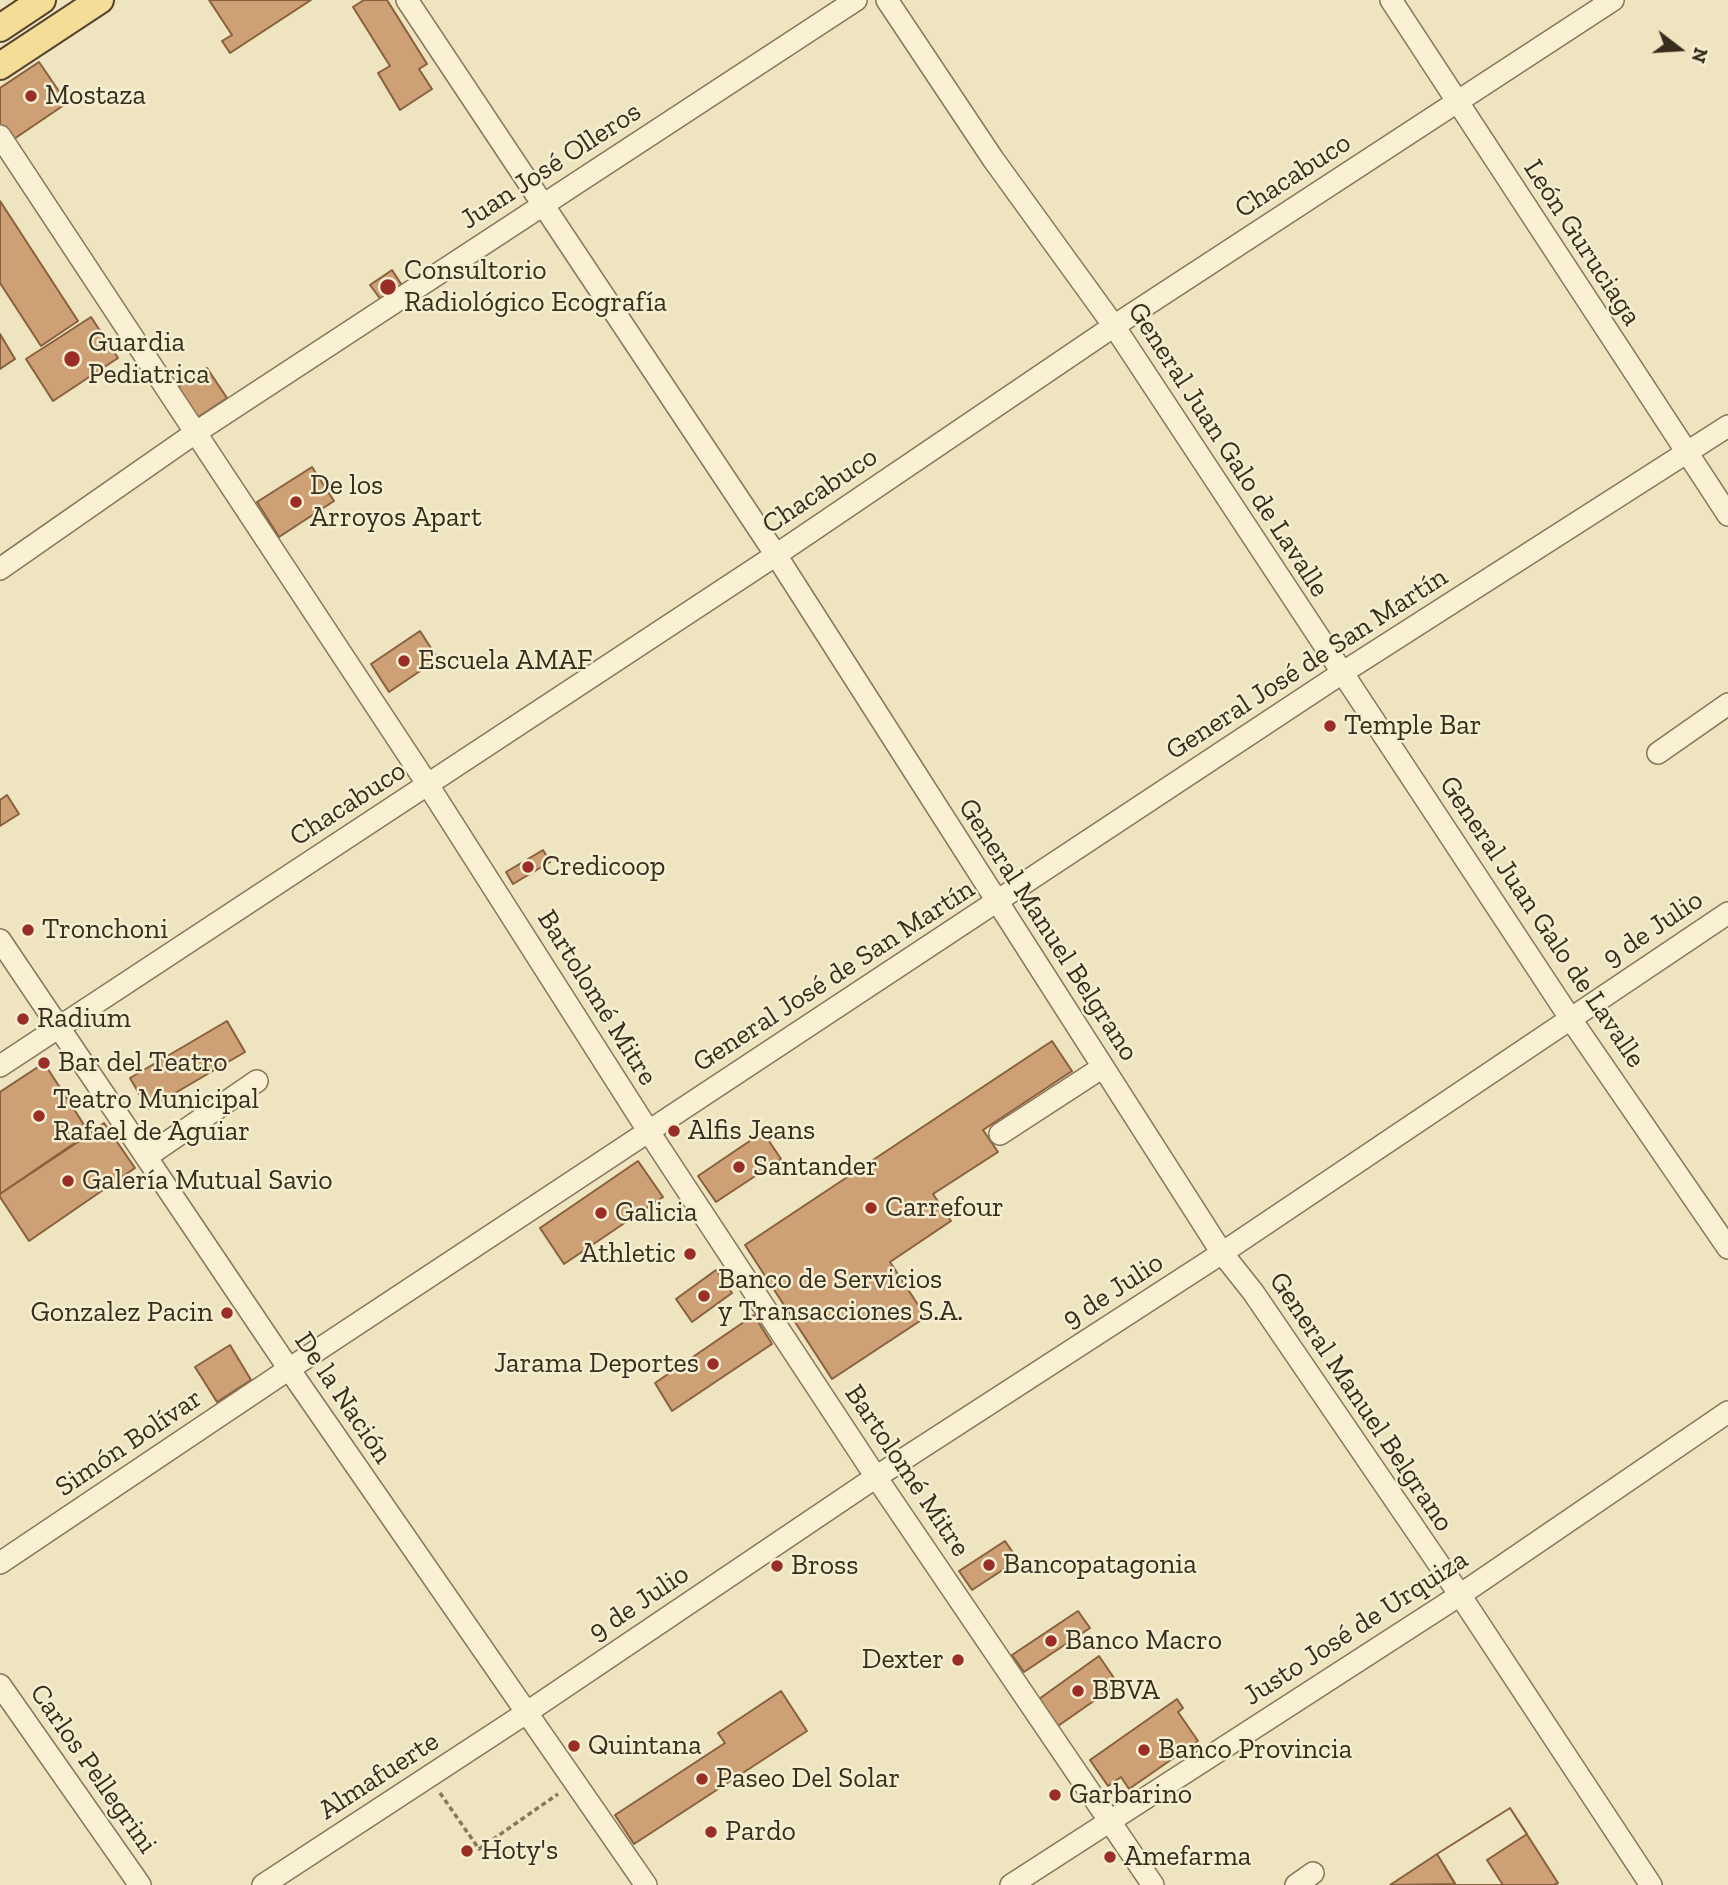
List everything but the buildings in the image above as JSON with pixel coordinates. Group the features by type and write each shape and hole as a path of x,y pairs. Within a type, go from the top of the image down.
{"main road":[{"path":"0,28 42,0"},
{"path":"0,66 100,0"}],"street":[{"name":"General Manuel Belgrano","path":"407,0 776,555 1222,1253 1253,1292 1460,1595 1651,1885"},
{"name":"Juan José Olleros","path":"0,569 195,433 856,0"},
{"name":"General Juan Galo de Lavalle","path":"887,0 993,159 1114,326 1570,1018 1728,1248"},
{"name":"León Guruciaga","path":"1391,0 1728,516"},
{"name":"Chacabuco","path":"0,1066 776,555 1114,326 1613,0"},
{"name":"Bartolomé Mitre","path":"0,136 428,785 649,1132 876,1477 1153,1885"},
{"name":"General José de San Martín","path":"289,1369 1342,673 1728,426"},
{"path":"1658,753 1728,704"},
{"name":"9 de Julio","path":"526,1713 876,1477 1222,1253 1728,912"},
{"name":"De la Nación","path":"0,940 289,1369 646,1885"},
{"path":"1000,1134 1103,1067"},
{"path":"146,1157 257,1081"},
{"name":"Simón Bolívar","path":"0,1563 289,1369"},
{"name":"Justo José de Urquiza","path":"1011,1885 1460,1595 1728,1412"},
{"name":"Carlos Pellegrini","path":"0,1685 140,1885"},
{"name":"Almafuerte","path":"263,1885 526,1713"}],"path":[{"path":"429,1777 479,1849 575,1783"}],"place":[{"name":"Mostaza","path":"31,96"},
{"name":"Consultorio Radiológico Ecografía","path":"388,287"},
{"name":"Guardia Pediatrica","path":"72,359"},
{"name":"De los Arroyos Apart","path":"296,502"},
{"name":"Escuela AMAF","path":"404,661"},
{"name":"Temple Bar","path":"1330,726"},
{"name":"Credicoop","path":"528,867"},
{"name":"Tronchoni","path":"28,930"},
{"name":"Radium","path":"23,1019"},
{"name":"Bar del Teatro","path":"44,1063"},
{"name":"Teatro Municipal Rafael de Aguiar","path":"39,1116"},
{"name":"Alfis Jeans","path":"674,1131"},
{"name":"Santander","path":"739,1167"},
{"name":"Galería Mutual Savio","path":"68,1181"},
{"name":"Carrefour","path":"871,1208"},
{"name":"Galicia","path":"601,1213"},
{"name":"Athletic","path":"690,1254"},
{"name":"Banco de Servicios y Transacciones S.A.","path":"704,1296"},
{"name":"Gonzalez Pacin","path":"227,1313"},
{"name":"Jarama Deportes","path":"713,1364"},
{"name":"Bancopatagonia","path":"989,1565"},
{"name":"Bross","path":"777,1566"},
{"name":"Banco Macro","path":"1051,1641"},
{"name":"Dexter","path":"958,1660"},
{"name":"BBVA","path":"1078,1691"},
{"name":"Quintana","path":"574,1746"},
{"name":"Banco Provincia","path":"1144,1750"},
{"name":"Paseo Del Solar","path":"702,1779"},
{"name":"Garbarino","path":"1055,1795"},
{"name":"Pardo","path":"711,1832"},
{"name":"Hoty's","path":"467,1851"},
{"name":"Amefarma","path":"1110,1857"}]}
